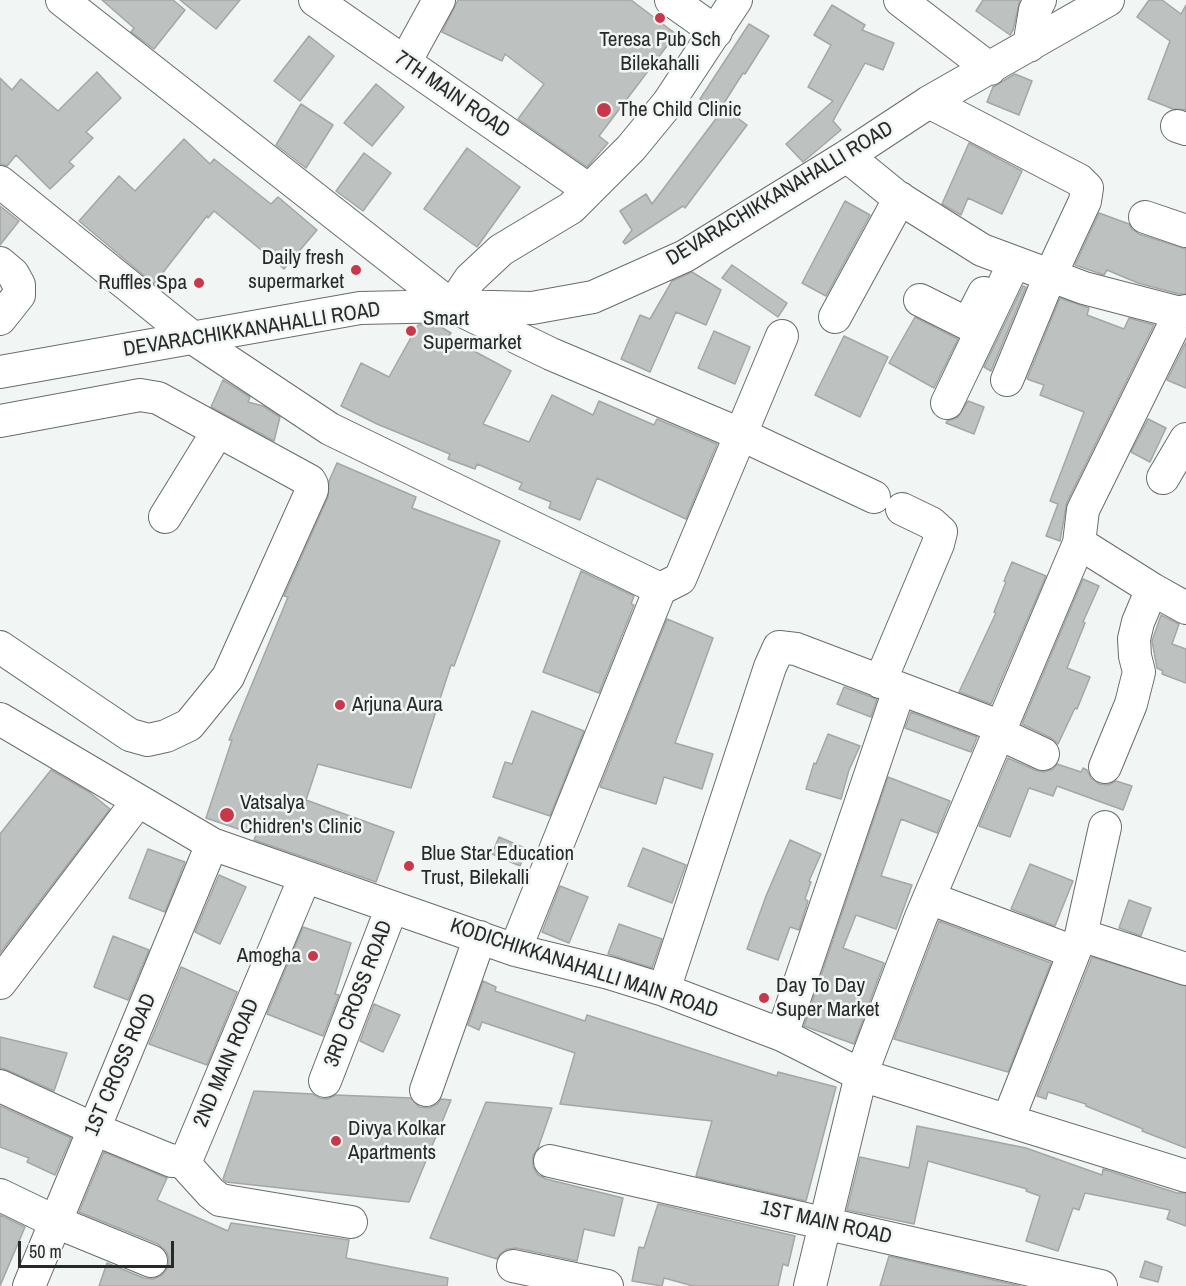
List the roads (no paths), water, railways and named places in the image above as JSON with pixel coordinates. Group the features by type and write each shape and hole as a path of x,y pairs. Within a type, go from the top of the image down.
{"street":[{"path":"62,0 453,306 551,354 742,435 874,497"},
{"name":"7TH MAIN ROAD","path":"315,0 589,190"},
{"path":"405,62 439,0"},
{"path":"672,0 716,32"},
{"path":"453,306 470,279 501,250 571,208 631,148 668,103 736,0"},
{"path":"900,0 990,69"},
{"path":"1029,46 1035,10 1040,0"},
{"name":"DEVARACHIKKANAHALLI ROAD","path":"0,372 360,308 453,306 532,309 593,297 685,256 848,156 928,102 990,69 1108,0"},
{"path":"928,102 1079,180 1087,188 1085,201 1050,276 1007,380"},
{"path":"810,1286 861,1075 928,898 1079,543 1083,510 1183,312 1084,288 982,250 900,198 848,156"},
{"path":"0,182 193,338 330,429 660,589"},
{"path":"835,317 900,198"},
{"path":"1145,217 1186,231"},
{"path":"920,300 968,324 1008,260"},
{"path":"947,403 1008,260"},
{"path":"0,263 13,274 20,285 19,294 0,319"},
{"path":"515,950 660,589 681,579 782,336"},
{"path":"0,421 140,395 158,398 310,481 312,490 228,678 189,724 166,736 148,740 130,735 0,647"},
{"path":"165,517 218,431"},
{"path":"1162,478 1186,439"},
{"path":"782,1035 889,686 941,532 931,523 903,509"},
{"path":"1079,543 1186,608"},
{"path":"1105,767 1131,704 1139,672 1134,656 1134,639 1138,622 1152,589"},
{"path":"664,990 770,667 779,647 796,649 1000,730 1043,754"},
{"name":"KODICHIKKANAHALLI MAIN ROAD","path":"0,719 212,844 515,950 609,973 664,990 782,1035 861,1075 1186,1176"},
{"path":"0,983 138,801"},
{"path":"1008,1120 1078,943 1105,826"},
{"name":"1ST CROSS ROAD","path":"29,1286 212,844"},
{"name":"2ND MAIN ROAD","path":"181,1160 188,1156 305,877"},
{"path":"928,898 1078,943 1186,969"},
{"name":"3RD CROSS ROAD","path":"326,1081 392,907"},
{"path":"426,1090 480,938"},
{"path":"0,1086 94,1129 172,1161 181,1160 211,1194 220,1200 351,1222"},
{"name":"1ST MAIN ROAD","path":"550,1161 1101,1286"},
{"path":"0,1195 56,1222 152,1261"},
{"path":"513,1266 607,1286"}],"place":[{"name":"Teresa Pub Sch Bilekahalli","path":"660,18"},
{"name":"The Child Clinic","path":"604,110"},
{"name":"Daily fresh supermarket","path":"356,270"},
{"name":"Ruffles Spa","path":"199,283"},
{"name":"Smart Supermarket","path":"411,331"},
{"name":"Arjuna Aura","path":"340,705"},
{"name":"Vatsalya Chidren's Clinic","path":"227,815"},
{"name":"Blue Star Education Trust, Bilekalli","path":"409,866"},
{"name":"Amogha","path":"313,956"},
{"name":"Day To Day Super Market","path":"764,998"},
{"name":"Divya Kolkar Apartments","path":"336,1141"}]}
